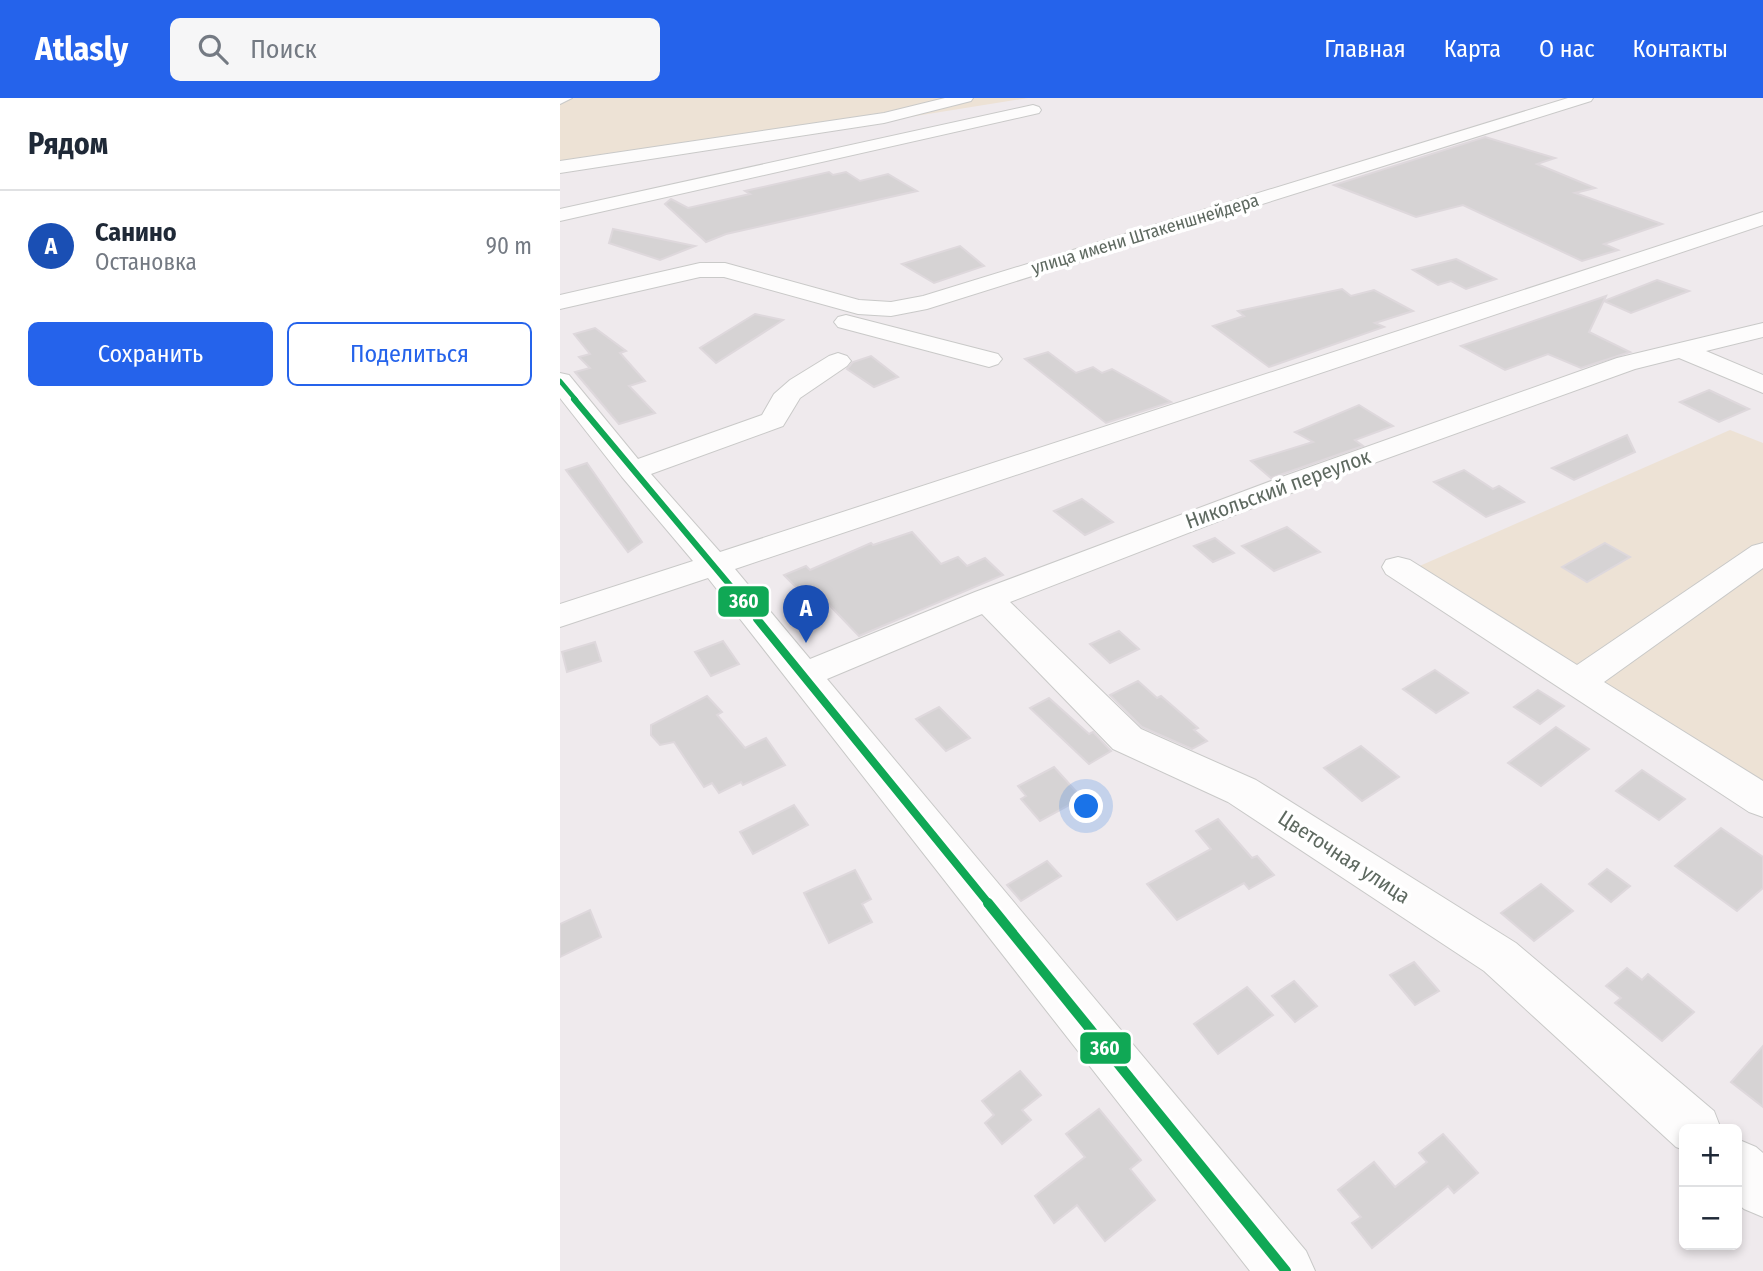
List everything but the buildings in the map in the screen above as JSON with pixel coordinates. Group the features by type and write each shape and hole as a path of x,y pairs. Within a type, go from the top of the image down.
{"street":[{"path":"560,167 884,118 965,98"},
{"name":"улица имени Штакеншнейдера","path":"669,277 700,270 725,270 858,307 891,309 927,302 1585,98"},
{"path":"560,215 1032,110"},
{"path":"560,616 1763,218"},
{"path":"560,302 669,277 989,359"},
{"name":"Никольский переулок","path":"802,676 987,599 1289,484 1613,368 1763,330"},
{"path":"1685,351 1763,385"},
{"path":"632,471 773,420 777,405 789,391 838,361"},
{"path":"560,381 632,471 714,565 1286,1271"},
{"path":"1577,683 1763,553"},
{"path":"1398,567 1763,801"},
{"name":"Цветочная улица","path":"987,599 1127,739 1242,791 1500,957 1689,1124"},
{"path":"1742,1171 1763,1190"}],"shaded area":[{"path":"560,98 1028,98 560,173"},
{"path":"1730,430 1763,443 1763,789 1415,568"}],"transit line":[{"name":"360","path":"560,381 632,471 714,565 1286,1271"}],"place":[{"name":"Санино","path":"806,643"}]}
